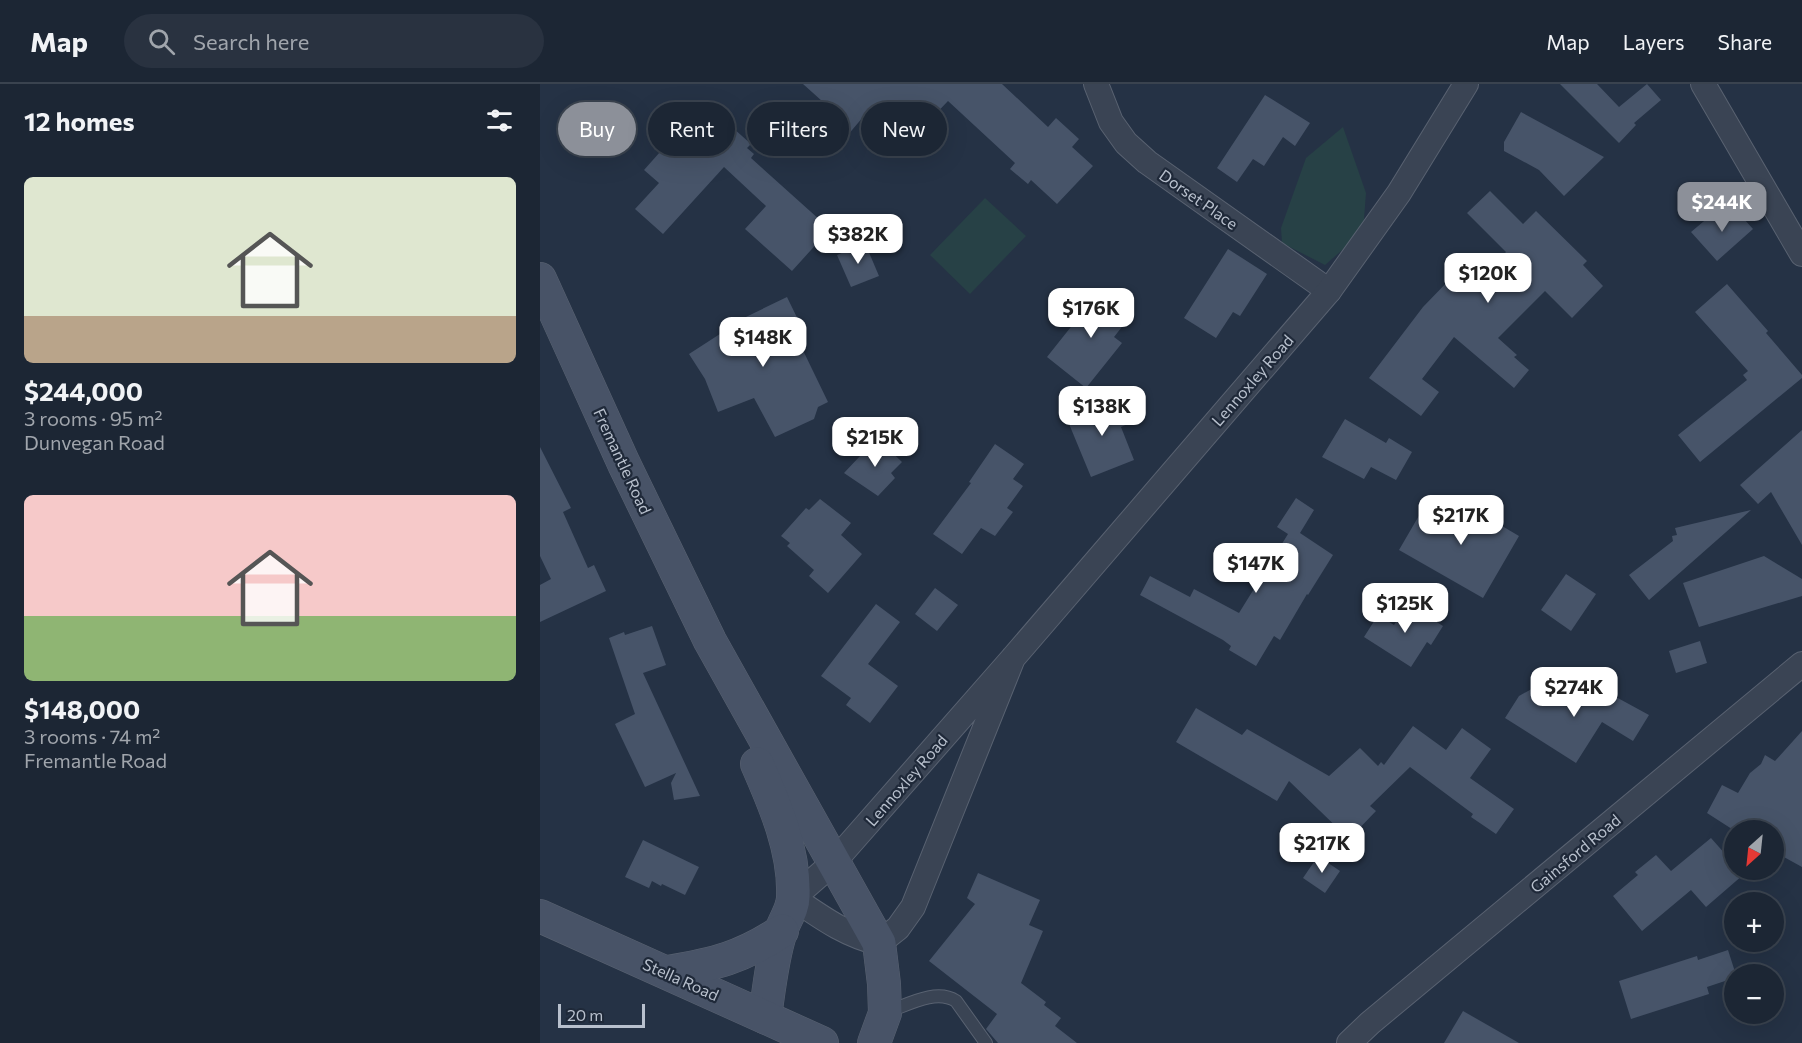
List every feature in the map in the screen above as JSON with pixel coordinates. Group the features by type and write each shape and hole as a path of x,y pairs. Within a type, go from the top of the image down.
{"street":[{"name":"Dorset Place","path":"1096,84 1111,122 1126,143 1147,162 1329,291"},
{"name":"Lennoxley Road","path":"793,898 833,863 1329,291 1399,193 1466,84"},
{"path":"1703,84 1802,254"},
{"name":"Fremantle Road","path":"540,279 624,464 710,641 879,943"},
{"name":"Fremantle Road","path":"710,641 777,812 790,864 793,898"},
{"name":"Lennoxley Road","path":"879,943 898,928 914,907 1013,658"},
{"name":"Gainsford Road","path":"1349,1043 1370,1023 1802,664"},
{"path":"765,1017 782,931 793,898 843,931 858,938 879,943 885,1013 874,1043"},
{"name":"Stella Road","path":"540,916 822,1043"},
{"path":"668,972 711,965 734,958 758,947 782,931"}],"lane":[{"path":"885,1013 934,996 951,997 986,1043"}],"green space":[{"path":"1343,127 1366,193 1363,232 1325,265 1282,243 1281,228 1306,158"},
{"path":"985,198 1026,236 970,294 930,255"}],"building":[{"path":"803,84 1002,84 1048,127 1056,118 1079,139 1072,147 1093,166 1057,204 1031,180 1028,184 1010,169 1015,163 948,101 861,102 861,119 849,134 849,102 823,102"},
{"path":"1560,84 1597,84 1619,107 1647,84 1661,100 1634,123 1636,125 1619,143"},
{"path":"1265,95 1310,123 1295,146 1283,137 1264,166 1253,159 1237,182 1217,168"},
{"path":"1521,112 1604,157 1564,196 1539,170 1504,151 1504,142"},
{"path":"735,130 747,140 747,156 752,156 751,158 830,229 792,271 745,229 766,206 724,167 663,234 635,209 659,183 644,170 656,156 735,156"},
{"path":"1490,191 1523,224 1536,211 1587,261 1583,265 1603,286 1572,318 1545,291 1498,338 1517,355 1514,357 1529,370 1514,388 1454,337 1422,379 1439,392 1421,416 1369,378 1423,307 1453,276 1468,291 1506,252 1467,213"},
{"path":"1735,209 1753,229 1717,261 1691,232 1716,211 1723,219"},
{"path":"865,243 879,276 851,287 837,255"},
{"path":"1228,249 1267,274 1240,316 1233,312 1216,338 1184,318"},
{"path":"1727,284 1768,331 1766,333 1802,375 1802,378 1700,462 1678,435 1747,380 1743,375 1748,371 1695,312"},
{"path":"1101,289 1132,314 1114,337 1122,343 1086,388 1047,357"},
{"path":"787,297 805,334 797,338 828,402 818,407 814,419 775,437 754,398 718,412 705,379 689,354 723,332 721,329"},
{"path":"1120,398 1130,423 1121,427 1134,460 1091,477 1067,419"},
{"path":"1345,419 1386,443 1389,438 1412,452 1396,480 1371,467 1364,479 1322,457"},
{"path":"1802,430 1802,545 1771,492 1758,504 1740,485"},
{"path":"877,438 902,462 891,473 895,478 878,496 844,473"},
{"path":"995,444 1024,464 1013,479 1023,486 1007,508 1013,512 995,536 981,528 962,554 933,534 971,483 969,482"},
{"path":"540,447 571,508 563,512 588,568 594,565 606,591 540,622 540,585 551,579 540,556"},
{"path":"1296,498 1314,510 1300,533 1333,555 1280,640 1274,636 1256,666 1229,650 1231,646 1223,640 1140,595 1150,576 1190,597 1194,589 1239,613 1288,534 1277,527"},
{"path":"820,499 851,523 841,535 862,554 828,593 809,576 814,570 787,546 790,543 781,536 806,508 809,510"},
{"path":"1458,500 1519,536 1483,598 1399,550 1424,507 1446,519"},
{"path":"1751,510 1649,600 1629,575 1673,541 1672,536 1677,535 1675,528"},
{"path":"1764,556 1802,579 1802,596 1699,627 1683,583"},
{"path":"1566,574 1596,594 1571,631 1541,610"},
{"path":"935,588 958,605 937,631 915,614"},
{"path":"876,604 900,622 868,664 898,686 870,723 846,705 851,698 821,676"},
{"path":"1408,604 1443,626 1431,645 1427,642 1411,667 1364,637 1378,615 1394,625"},
{"path":"652,626 666,665 643,673 700,796 674,800 671,783 676,773 645,787 615,724 635,714 609,638"},
{"path":"1700,641 1707,663 1676,673 1669,651"},
{"path":"1583,679 1649,715 1633,741 1602,722 1576,763 1505,718 1519,696 1537,686 1569,706"},
{"path":"1196,708 1242,735 1247,729 1329,776 1360,748 1378,766 1381,762 1384,765 1413,726 1446,750 1462,728 1491,749 1470,778 1514,809 1496,834 1471,817 1473,814 1410,767 1370,806 1376,811 1349,839 1289,781 1277,801 1176,742"},
{"path":"1802,731 1802,867 1784,857 1784,820 1724,820 1724,824 1707,813 1722,785 1738,793 1750,773 1761,764 1765,755 1775,761"},
{"path":"1711,838 1724,853 1724,880 1737,880 1706,907 1691,890 1642,931 1613,896 1638,875 1635,872 1656,855 1671,871"},
{"path":"643,840 699,867 685,895 652,881 649,888 625,877"},
{"path":"1318,856 1340,871 1325,893 1303,878"},
{"path":"978,873 1040,900 1029,925 1043,931 1021,983 1046,1002 1044,1005 1061,1018 1055,1026 1077,1043 998,1043 986,1029 997,1014 929,961 975,904 967,898"},
{"path":"1724,951 1729,952 1732,964 1724,964 1724,981 1707,987 1709,994 1631,1019 1619,981 1697,956 1698,960"},
{"path":"1463,1011 1519,1043 1444,1043"}]}
